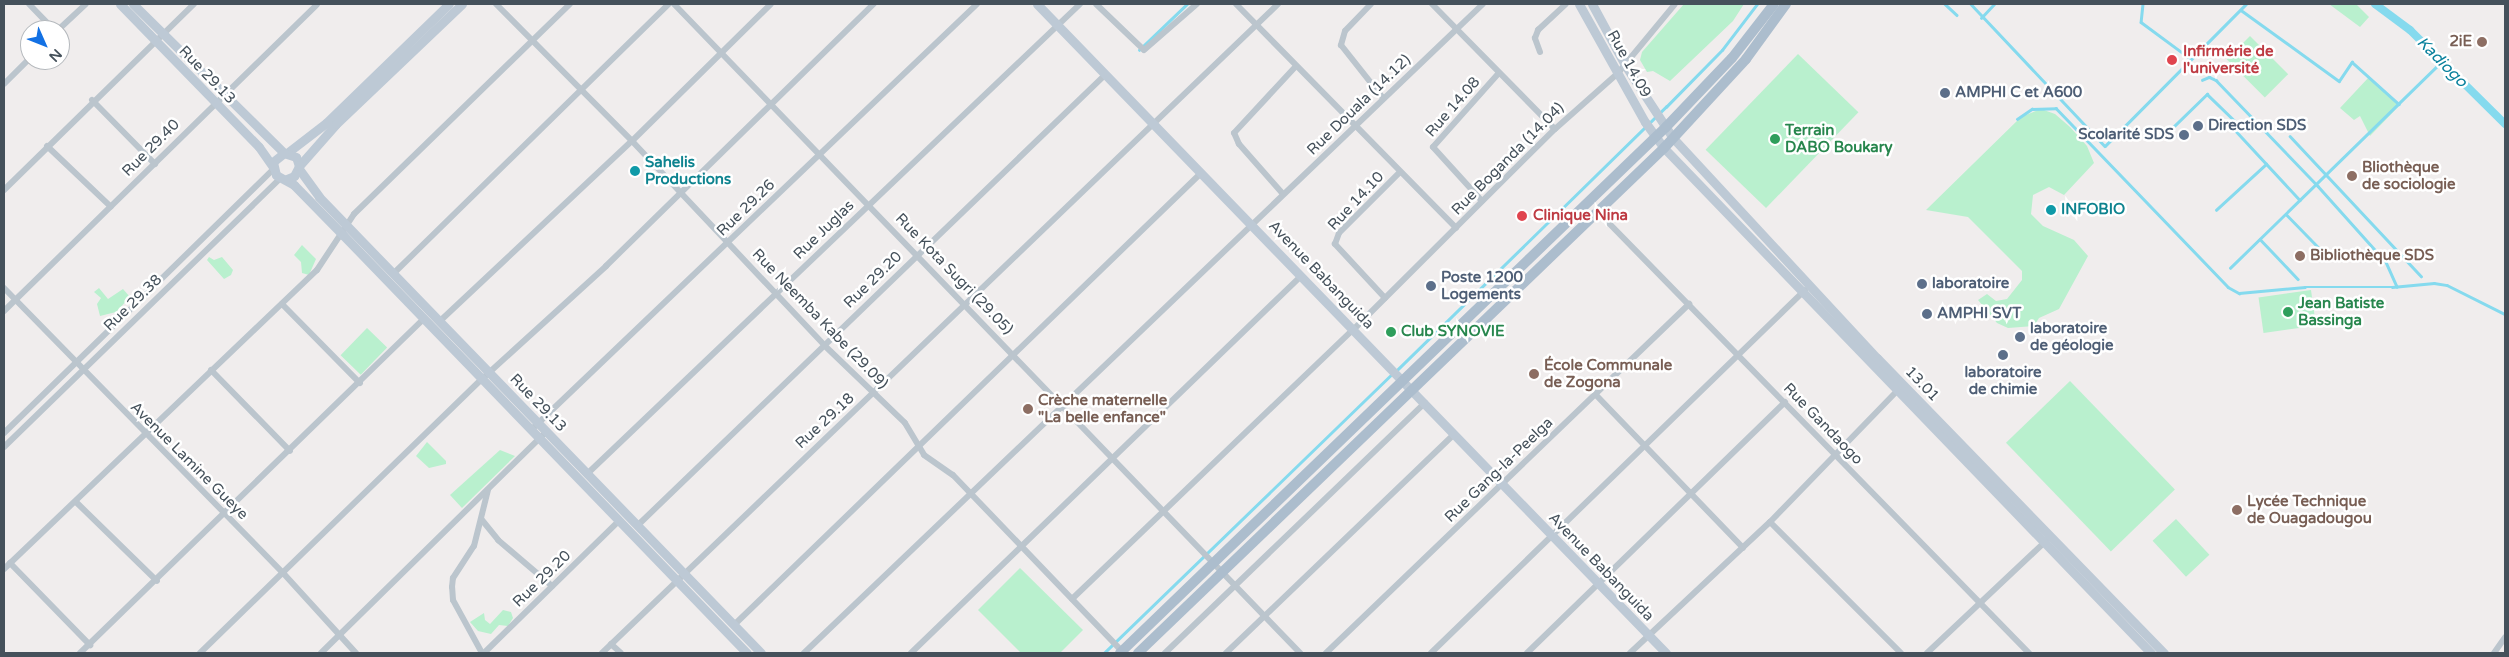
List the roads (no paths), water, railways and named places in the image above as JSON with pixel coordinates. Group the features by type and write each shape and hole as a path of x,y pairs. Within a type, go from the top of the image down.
{"main road":[{"path":"1121,652 1655,138 1732,58 1774,4"},
{"path":"1138,653 1411,388 1664,148 1746,60 1786,4"}],"street":[{"path":"29,4 44,20"},
{"path":"69,20 86,4"},
{"name":"Rue 29.13","path":"120,4 259,147 273,169"},
{"name":"Rue 29.13","path":"134,4 223,94 286,153"},
{"path":"4,190 92,100 194,4"},
{"name":"Rue 29.40","path":"4,311 316,4"},
{"path":"4,433 273,169 276,157 286,153 326,123 449,4"},
{"path":"284,179 294,176 336,124 462,4"},
{"name":"Rue Neemba Kabe (29.09)","path":"496,4 533,39 632,141 824,345 911,430 924,455 944,467 1121,652"},
{"path":"4,569 282,304 316,270 343,235 354,214 570,4"},
{"path":"394,273 669,4"},
{"name":"Rue Kota Sugri (29.05)","path":"674,4 1014,353 1300,653"},
{"path":"440,321 632,141 771,4"},
{"path":"200,653 284,574 490,371 606,266 770,103 874,4"},
{"name":"Rue 29.26","path":"531,430 977,4"},
{"name":"Avenue Babanguida","path":"1037,4 1666,653"},
{"name":"Rue Juglas","path":"587,474 1080,4"},
{"path":"1096,4 1144,50 1198,4"},
{"path":"1236,4 1456,228"},
{"name":"Rue 29.18","path":"602,653 683,572 873,393 1278,4"},
{"path":"1371,4 1345,31 1341,45 1383,98"},
{"path":"1432,4 1555,129"},
{"name":"Rue Douala (14.12)","path":"804,653 1483,4"},
{"path":"1540,52 1535,38 1538,30 1566,4"},
{"name":"Rue 14.09","path":"1579,4 1655,138"},
{"name":"Rue 14.09","path":"1592,4 1625,65 1666,127"},
{"name":"Rue Boganda (14.04)","path":"1072,599 1354,329 1555,129 1618,73 1675,4"},
{"path":"1283,194 1236,140 1237,127 1296,66"},
{"path":"4,84 20,68"},
{"name":"Rue 14.08","path":"1482,201 1433,147 1499,73"},
{"name":"Rue 29.20","path":"637,526 1105,74"},
{"path":"92,100 155,164"},
{"name":"13.01","path":"1666,127 1673,138 1806,289"},
{"name":"13.01","path":"1655,138 1806,289 2048,538 2164,653"},
{"path":"47,146 111,207"},
{"path":"286,153 296,157 299,168"},
{"name":"Rue 29.13","path":"299,168 319,197 490,371 761,653"},
{"path":"273,169 343,235 618,522 747,653"},
{"name":"Rue 14.10","path":"1385,298 1336,248 1335,238 1400,172"},
{"path":"734,625 1201,173"},
{"name":"Rue 29.38","path":"4,447 284,179"},
{"name":"Rue Gandaogo","path":"1598,212 1836,456 1982,602 2027,653"},
{"path":"911,653 1301,276"},
{"name":"Avenue Lamine Gueye","path":"4,288 82,371 284,574 356,653"},
{"path":"1432,653 1806,289"},
{"path":"282,304 360,383"},
{"name":"Rue Gang-la-Peelga","path":"1326,653 1500,483 1596,395 1689,304"},
{"path":"80,653 157,581 424,319"},
{"path":"211,370 290,451"},
{"path":"1630,653 1770,522 1901,388"},
{"path":"1596,395 1743,548"},
{"path":"1527,653 1785,402"},
{"path":"1165,653 1425,403"},
{"path":"321,653 547,431"},
{"path":"1226,653 1454,434"},
{"path":"483,653 453,600 452,587 453,578 474,546 482,520 488,488"},
{"path":"76,502 157,581"},
{"path":"482,520 508,549 552,586"},
{"name":"Rue 29.20","path":"483,653 618,522"},
{"path":"1770,522 1901,653"},
{"path":"1927,653 2048,538"},
{"name":"13.01","path":"2048,538 2151,653"},
{"path":"10,563 90,645"},
{"path":"2494,653 2505,637"},
{"path":"611,644 621,653"}],"waterway":[{"path":"1139,50 1187,4"},
{"path":"1396,371 1666,107 1722,50 1757,4"},
{"path":"1945,4 1957,15"},
{"path":"1971,4 2105,146 2246,4"},
{"path":"1981,18 1994,4"},
{"path":"2143,4 2141,22 2191,59"},
{"name":"Kadiogo","path":"2375,4 2410,30 2505,124"},
{"path":"2241,10 2339,81 2352,62 2399,104"},
{"path":"2230,268 2442,61"},
{"path":"2202,80 2209,77 2216,80 2318,186 2386,262 2397,287"},
{"path":"2167,133 2207,94 2240,126 2236,131 2300,200"},
{"path":"2017,119 2032,109 2056,108 2228,287 2239,293 2305,287 2392,287 2434,283 2447,285 2505,314"},
{"path":"2290,136 2421,276"},
{"path":"2216,210 2266,164"},
{"path":"2286,214 2323,252"},
{"path":"2260,239 2298,279"},
{"path":"1104,653 1392,374"}],"place":[{"name":"2iE","path":"2482,42"},
{"name":"Infirmérie de l'université","path":"2172,60"},
{"name":"AMPHI C et A600","path":"1945,93"},
{"name":"Direction SDS","path":"2198,126"},
{"name":"Scolarité SDS","path":"2184,135"},
{"name":"Terrain DABO Boukary","path":"1775,139"},
{"name":"Sahelis Productions","path":"635,171"},
{"name":"Bliothèque de sociologie","path":"2352,176"},
{"name":"INFOBIO","path":"2051,210"},
{"name":"Clinique Nina","path":"1522,216"},
{"name":"Bibliothèque SDS","path":"2300,256"},
{"name":"laboratoire","path":"1922,284"},
{"name":"Poste 1200 Logements","path":"1431,286"},
{"name":"Jean Batiste Bassinga","path":"2288,312"},
{"name":"AMPHI SVT","path":"1927,314"},
{"name":"Club SYNOVIE","path":"1391,332"},
{"name":"laboratoire de géologie","path":"2020,337"},
{"name":"laboratoire de chimie","path":"2003,355"},
{"name":"École Communale de Zogona","path":"1534,374"},
{"name":"Crèche maternelle \"La belle enfance\"","path":"1028,409"},
{"name":"Lycée Technique de Ouagadougou","path":"2237,510"}]}
